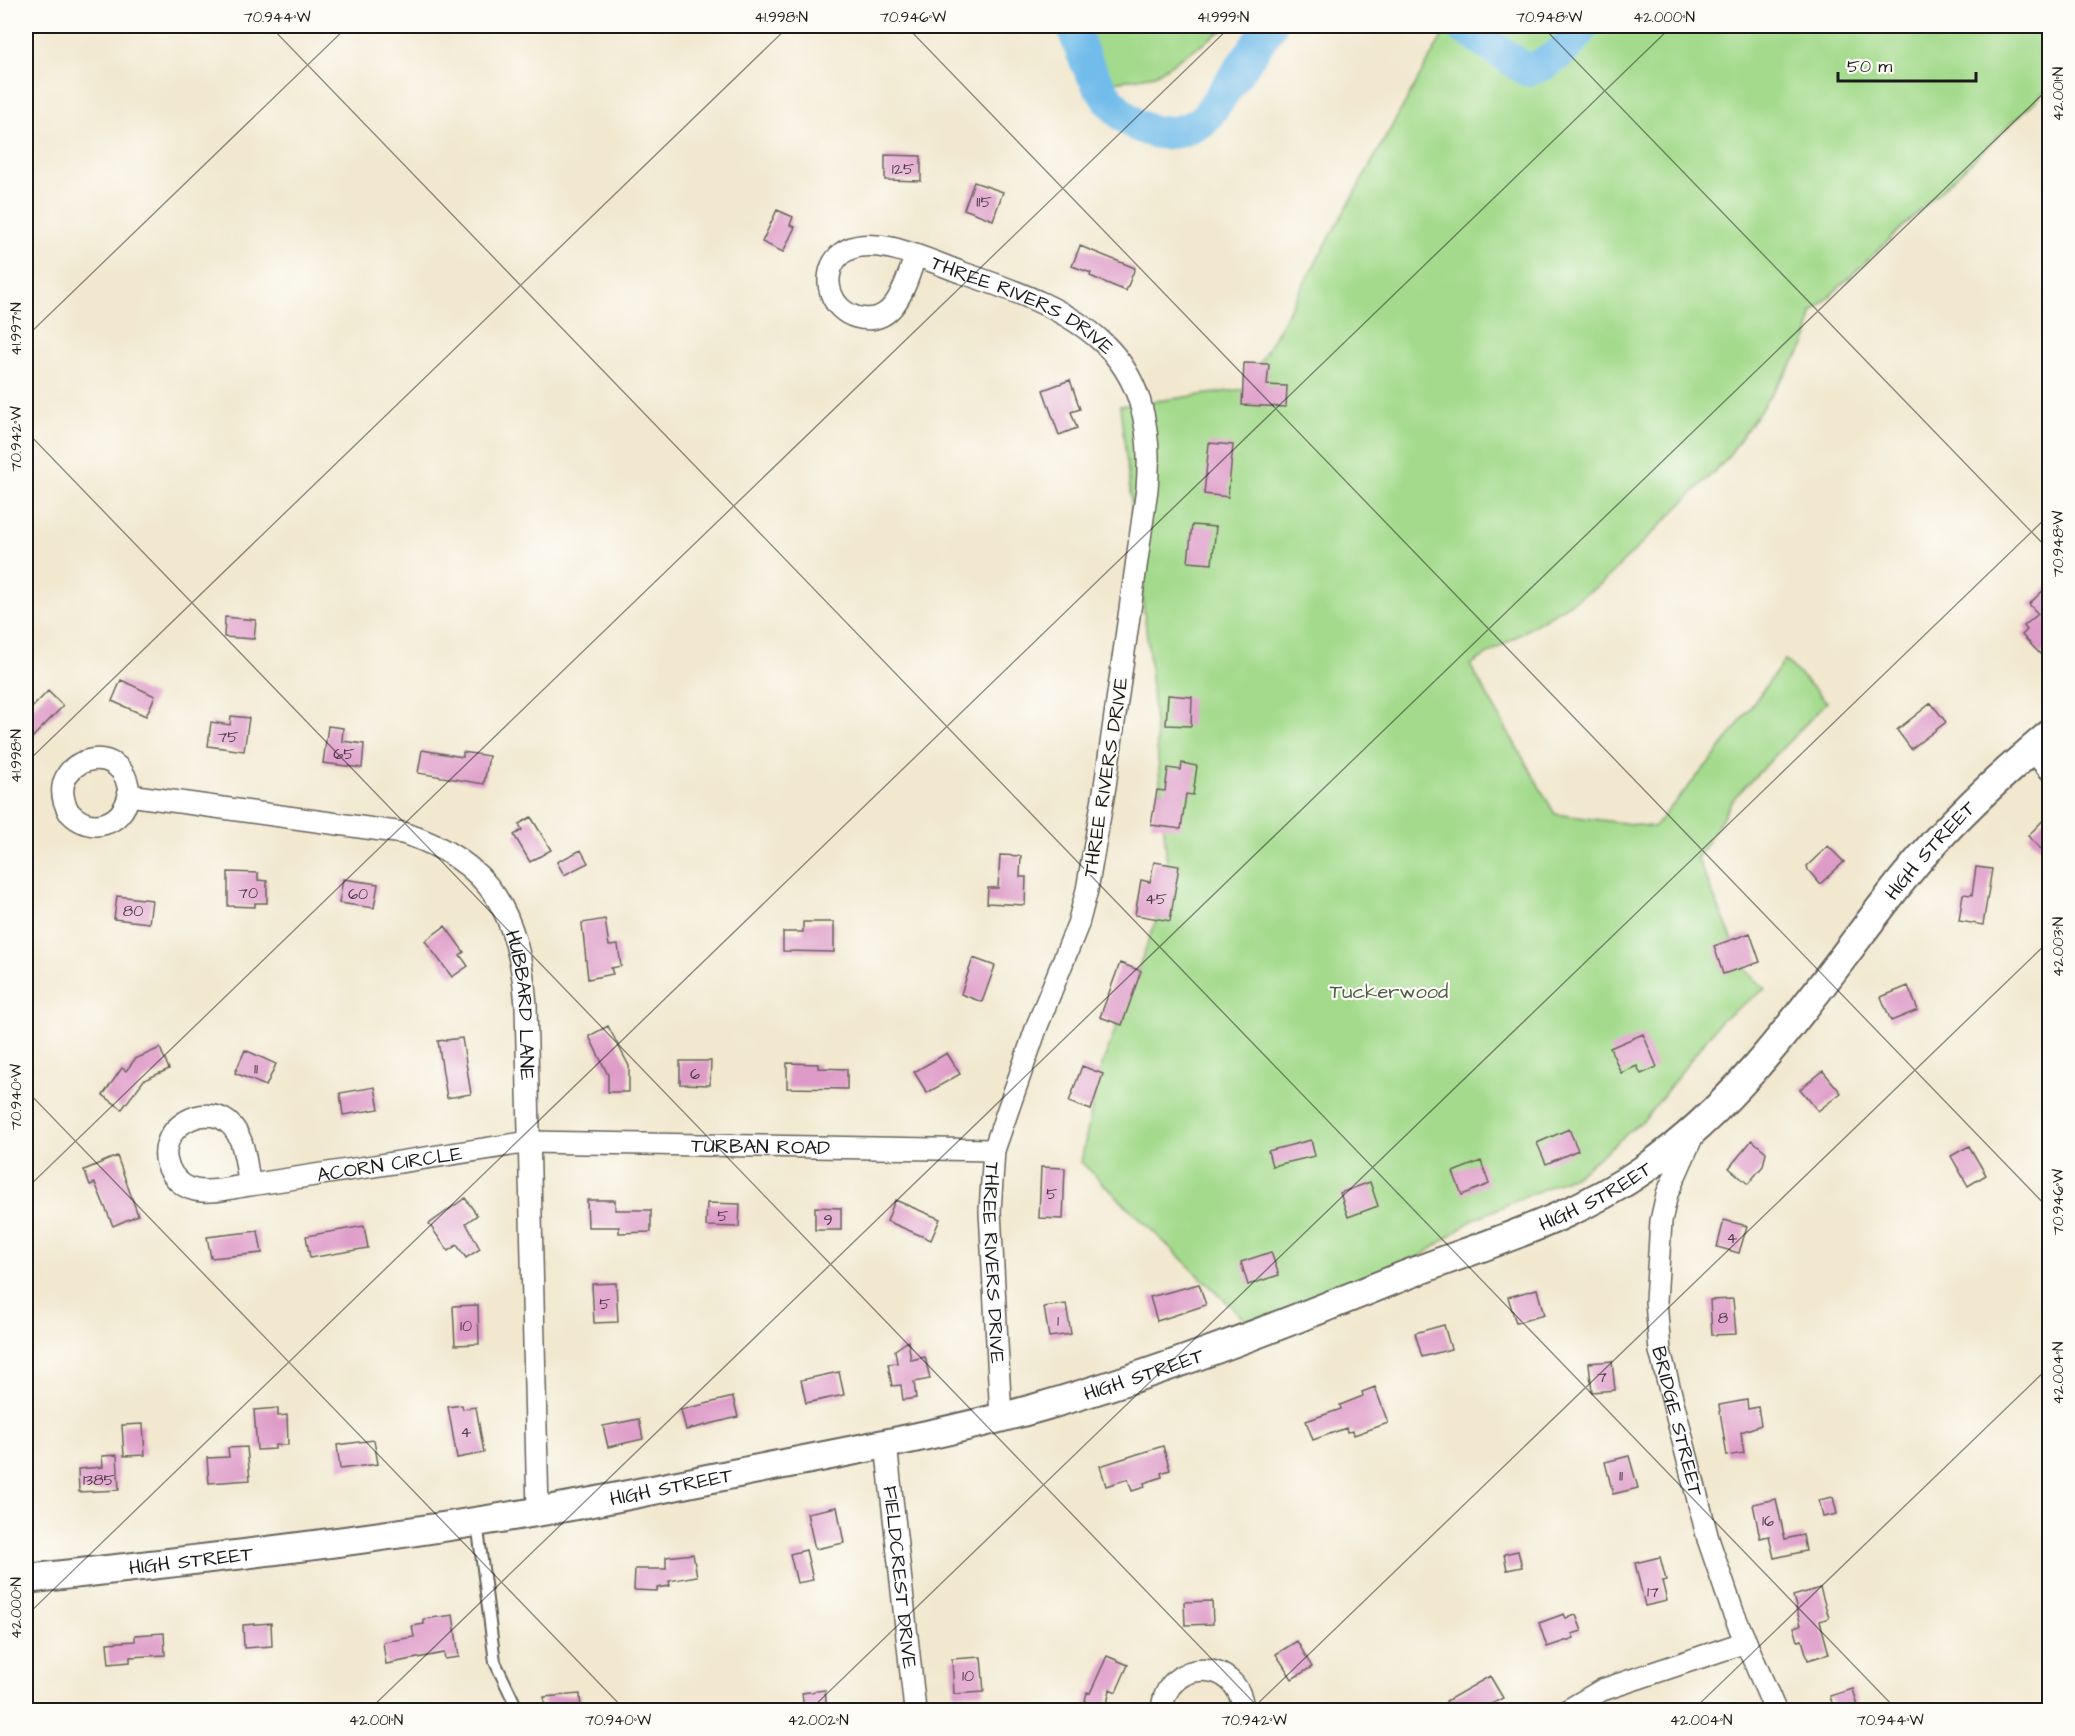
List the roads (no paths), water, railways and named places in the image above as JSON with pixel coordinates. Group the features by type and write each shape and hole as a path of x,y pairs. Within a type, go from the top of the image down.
{"street":[{"name":"THREE RIVERS DRIVE","path":"915,257 1031,297 1061,311 1092,332 1118,359 1129,376 1143,408 1150,447 1148,489 1105,786 1087,890 1078,924 1037,1026 994,1150 990,1211 1001,1418"},
{"name":"HIGH STREET","path":"26,1579 366,1539 538,1512 886,1444 1001,1418 1189,1359 1424,1268 1540,1226 1592,1202 1629,1180 1665,1154 1698,1125 1738,1086 1786,1033 1923,856 2049,734"},
{"name":"HUBBARD LANE","path":"129,795 403,833 442,848 476,871 501,902 520,954 526,1005 538,1512"},
{"name":"BRIDGE STREET","path":"1698,1125 1676,1171 1661,1221 1657,1276 1657,1326 1665,1374 1700,1510 1746,1642 1775,1710"},
{"name":"TURBAN ROAD","path":"530,1142 994,1150"},
{"name":"ACORN CIRCLE","path":"250,1185 530,1142"},
{"name":"FIELDCREST DRIVE","path":"886,1444 915,1710"},
{"path":"1568,1710 1602,1690 1746,1642"},
{"path":"1162,1710 1164,1699 1174,1682 1182,1676 1200,1670 1218,1673 1233,1683 1242,1699 1243,1710"}],"lane":[{"path":"2027,753 2049,778"},
{"path":"477,1521 495,1662 518,1710"}],"waterway":[{"path":"1073,26 1080,48 1103,92 1119,111 1136,125 1157,132 1179,131 1204,120 1270,26"},
{"path":"1461,26 1527,70 1544,64 1559,54 1583,26"}],"park label":[{"name":"Tuckerwood","path":"1389,991"}]}
